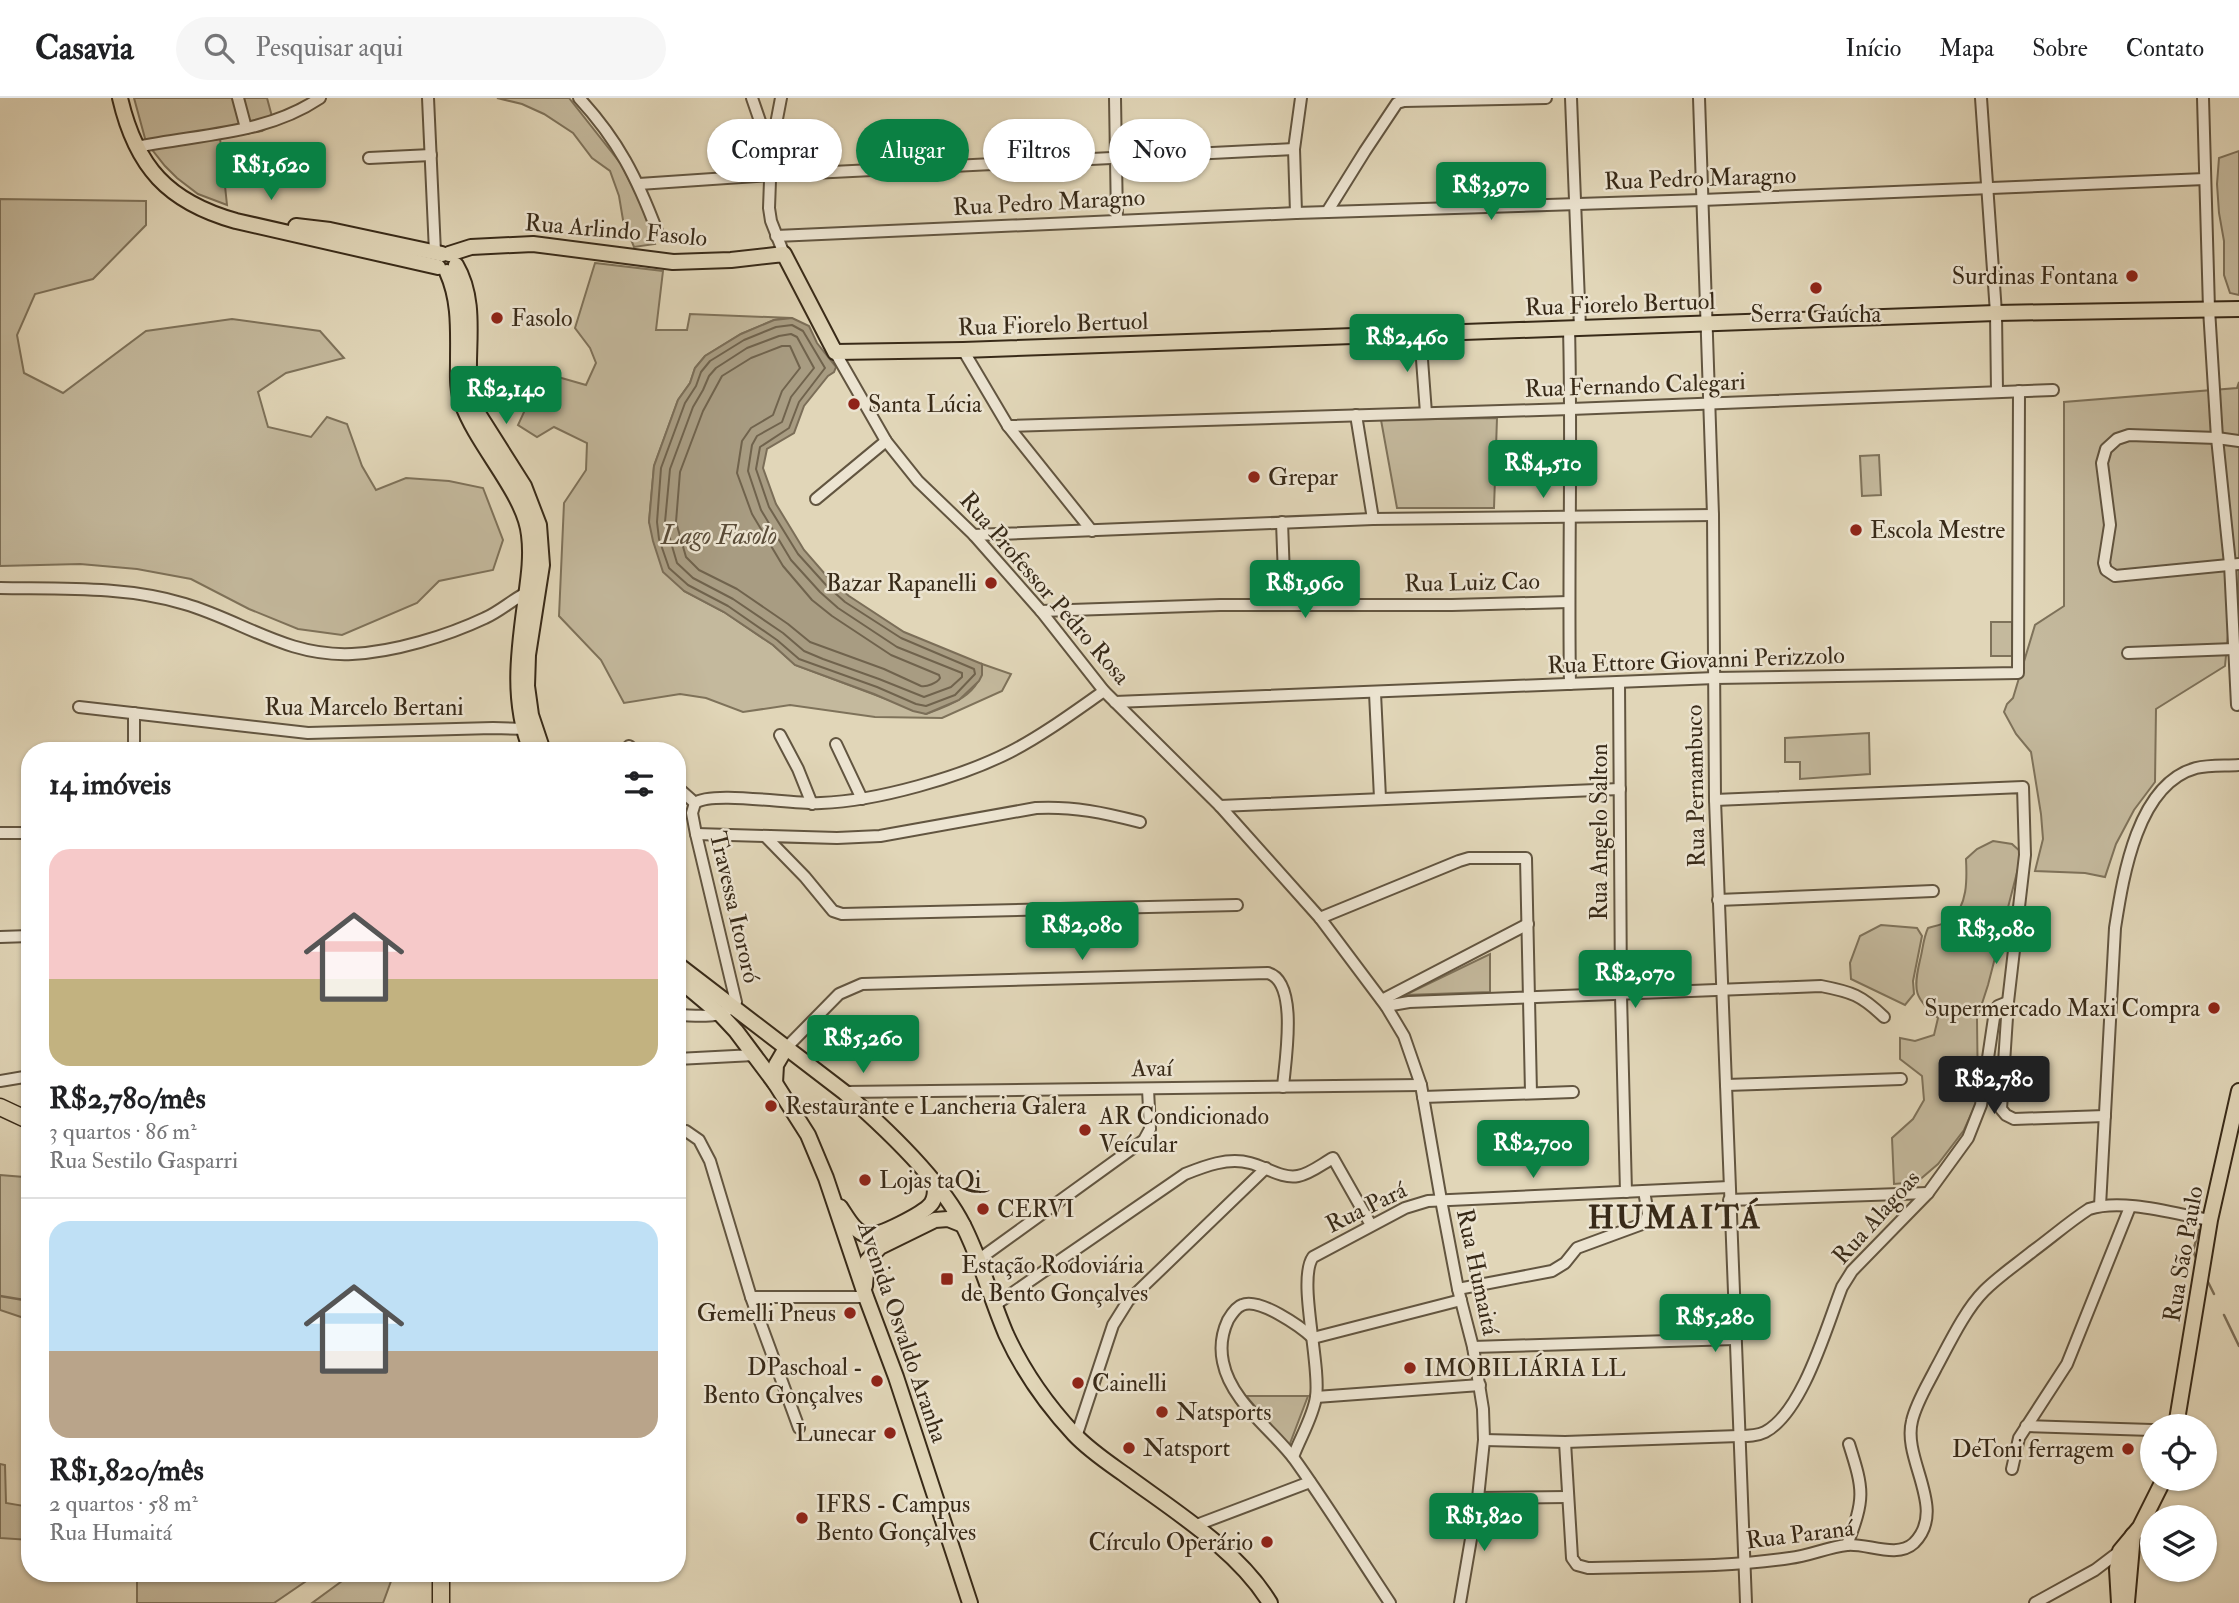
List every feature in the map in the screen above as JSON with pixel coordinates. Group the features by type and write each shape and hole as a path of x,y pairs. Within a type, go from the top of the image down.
{"highway":[{"path":"0,1107 21,1117"},
{"path":"441,1582 441,1603"}],"main road":[{"path":"120,98 131,135 141,146"},
{"path":"129,98 142,158 161,182 185,201 212,214 446,261 463,277 470,310 470,395 474,407 524,486 533,507 542,545 542,565 532,590 528,655 530,742"},
{"name":"Rua Arlindo Fasolo","path":"446,261 464,248 542,244 673,262 731,260 784,254"},
{"name":"Rua Professor Pedro Rosa","path":"784,254 835,352"},
{"name":"Rua Fiorelo Bertuol","path":"835,352 963,350 1996,313 2239,309"},
{"path":"529,729 537,742"},
{"path":"686,972 727,1011"},
{"path":"686,984 786,1048 844,1092 867,1111 935,1182 963,1226 1007,1335 1044,1400 1076,1437 1194,1526 1244,1568 1260,1586 1270,1603"},
{"name":"Avenida Osvaldo Aranha","path":"727,1011 808,1135 897,1377 970,1603"},
{"path":"775,1083 775,1065 786,1048"},
{"name":"Rua São Paulo","path":"2178,1414 2210,1220 2234,1130 2239,1091"},
{"path":"832,1196 860,1232 873,1236 928,1207 934,1197 935,1182"},
{"path":"865,1294 867,1261 880,1247 935,1220 948,1220 963,1226"},
{"path":"2119,1603 2114,1558 2133,1535 2158,1491"},
{"path":"2127,1603 2133,1535"},
{"path":"2114,1558 2123,1564 2127,1603"}],"street":[{"path":"238,98 246,128"},
{"path":"141,146 217,136 302,110 320,98"},
{"path":"428,98 431,155 446,261"},
{"path":"579,98 619,147 639,184 657,231"},
{"path":"777,119 781,98"},
{"path":"1115,98 1115,119"},
{"path":"1296,213 1294,149 1301,98"},
{"path":"1327,212 1397,103 1546,98"},
{"path":"1570,684 1569,516 1576,204 1572,98"},
{"name":"Rua Pernambuco","path":"1699,98 1713,515 1718,900 1746,1603"},
{"path":"1981,98 1996,313 1997,392"},
{"path":"2203,98 2209,309 2217,438 2234,564 2237,705"},
{"path":"754,99 760,119"},
{"path":"1211,153 1294,149"},
{"path":"369,158 431,155"},
{"path":"842,172 1109,158"},
{"path":"639,184 707,179"},
{"name":"Rua Pedro Maragno","path":"776,236 1117,220 2205,179"},
{"name":"Rua Professor Pedro Rosa","path":"771,182 769,208 784,254"},
{"path":"1116,182 1117,220"},
{"path":"1420,333 1426,413"},
{"path":"963,350 1008,426 1092,531"},
{"name":"Rua Professor Pedro Rosa","path":"835,352 886,441 918,481 974,535 1041,611 1104,691 1220,806 1320,918 1384,1003"},
{"name":"Rua Fernando Calegari","path":"1008,426 1571,409 2053,390"},
{"name":"Rua Ettore Giovanni Perizzolo","path":"1115,702 1715,678 2018,673 2020,391"},
{"path":"1356,415 1373,519"},
{"path":"2234,564 2115,576 2106,570 2104,563 2110,525 2102,463 2106,449 2116,439 2129,435 2239,441"},
{"path":"816,499 886,441"},
{"path":"974,535 1373,519 1713,515"},
{"path":"1282,522 1285,604"},
{"path":"0,588 147,594 186,604 304,651 351,654 385,650 465,627 532,590"},
{"name":"Rua Luiz Cao","path":"1041,611 1285,604 1452,605 1569,602"},
{"path":"2129,653 2234,649"},
{"name":"Rua Angelo Salton","path":"1619,682 1621,995 1626,1192"},
{"path":"686,795 695,803 714,797 812,804 862,799 932,782 981,766 1012,751 1104,691"},
{"path":"1375,693 1380,798"},
{"name":"Rua Marcelo Bertani","path":"79,707 308,733 529,729"},
{"path":"134,713 134,742"},
{"path":"780,735 812,804"},
{"path":"836,744 862,799"},
{"path":"2210,1220 2130,1207 2100,1206 2115,928 2120,894 2133,845 2146,814 2165,787 2181,775 2197,768 2239,765"},
{"path":"1715,800 2023,787 2025,855 2008,1002 2001,1110 2014,1119 2105,1116"},
{"path":"1220,806 1620,789"},
{"name":"Travessa Itororó","path":"695,803 692,813 696,834 736,999 727,1011"},
{"path":"696,834 837,838 893,835 1036,808 1057,807 1108,813 1140,822"},
{"path":"0,833 21,833"},
{"path":"765,836 805,877 832,911 842,914 1237,905"},
{"path":"1320,918 1469,858 1526,858 1531,1093"},
{"path":"1718,900 1933,891"},
{"path":"1384,1003 1528,925"},
{"path":"0,937 21,936"},
{"path":"786,1048 839,995 862,984 1268,973 1279,980 1287,1008 1283,1087"},
{"path":"1384,1003 1821,986 1846,991 1865,999 1884,1017"},
{"name":"Rua Alagoas","path":"1484,1440 1565,1442 1739,1436 1765,1432 1780,1421 1801,1392 1842,1286 1852,1271 1928,1193 1969,1138 1981,1105 1995,1011 1998,1006 2008,1002"},
{"name":"Rua Humaitá","path":"1384,1003 1404,1036 1422,1091 1441,1200 1480,1385 1484,1440 1478,1498 1460,1603"},
{"path":"686,1014 727,1011"},
{"path":"686,1059 754,1055"},
{"path":"0,1081 21,1078"},
{"path":"1726,1085 1901,1079"},
{"name":"Avaí","path":"844,1092 1323,1086 1422,1091 1573,1092"},
{"path":"978,1260 1144,1140 1150,1129 1148,1089"},
{"path":"867,1111 872,1096 883,1090"},
{"path":"686,1131 699,1140 710,1161 751,1297 799,1428"},
{"path":"995,1305 1185,1174 1208,1166 1233,1161 1250,1163 1285,1176 1302,1176 1333,1158 1371,1225"},
{"path":"1076,1437 1113,1325 1120,1312 1128,1301 1266,1168"},
{"name":"Rua Pará","path":"1293,1458 1316,1397 1317,1379 1308,1306 1310,1262 1313,1257 1412,1205 1428,1201 1729,1187"},
{"path":"1390,1603 1293,1458 1232,1386 1222,1361 1223,1336 1232,1314 1242,1305 1250,1303 1290,1320 1313,1338 1552,1271 1565,1263 1577,1248 1644,1223 1648,1214 1644,1191"},
{"path":"1729,1200 1928,1193"},
{"name":"Rua Paraná","path":"1565,1442 1572,1558 1577,1565 1588,1568 1744,1563 1788,1559 1847,1545 1893,1550 1904,1548 1912,1544 1920,1534 1925,1524 1926,1510 1924,1492 1911,1451 1912,1420 1946,1348 1984,1292 2076,1217 2100,1206"},
{"path":"2012,1469 2019,1438 2067,1364 2130,1207"},
{"path":"751,1297 865,1294"},
{"path":"1696,1339 1734,1305"},
{"path":"1473,1347 1734,1339"},
{"path":"1316,1397 1480,1385"},
{"path":"2026,1426 2140,1430"},
{"path":"1847,1545 1859,1514 1861,1490 1849,1444"},
{"path":"1194,1526 1310,1482"},
{"path":"1478,1498 1567,1497"},
{"path":"2035,1603 2114,1558"}],"shaded area":[{"path":"134,98 267,98 274,124 262,131 220,138 227,205 198,194 165,166 146,142"},
{"path":"497,98 569,98 621,164 641,204 655,244 634,247 623,220 619,196 610,171 592,158 573,133 544,114 522,104"},
{"path":"2239,151 2239,295 2230,293 2224,275 2224,241 2217,184 2219,158"},
{"path":"0,199 146,201 146,225 93,279 35,294 17,335 24,373 63,393 146,331 232,319 320,331 344,358 286,373 258,392 268,427 311,437 327,417 347,424 362,466 376,490 406,478 449,481 483,488 503,540 493,570 439,581 417,603 342,635 298,629 249,609 191,579 137,569 80,564 0,566"},
{"path":"595,263 663,271 656,330 687,330 690,314 792,318 774,320 741,334 705,356 695,368 690,383 678,400 654,466 649,522 684,591 724,612 773,645 795,665 926,714 954,703 971,691 981,674 982,664 1011,674 1002,691 942,718 875,717 790,705 743,712 706,698 680,694 624,703 601,660 559,616 564,503 586,470 587,443 554,427 537,437 518,425 525,410 521,391 531,375 558,377 586,385 596,363 590,348 575,328"},
{"path":"2239,382 2239,605 2229,624 2225,666 2156,709 2155,782 2134,810 2116,844 2105,877 2085,873 2035,871 2043,839 2031,752 2016,734 2004,712 2013,698 2035,625 2064,606 2064,402 2237,388"},
{"path":"1497,418 1494,508 1397,508 1381,420"},
{"path":"1879,455 1881,495 1862,496 1860,456"},
{"path":"1991,622 2012,622 2012,656 1991,656"},
{"path":"1869,733 1870,774 1800,779 1800,762 1785,762 1785,738"},
{"path":"1993,841 2012,844 2022,853 1977,1019 1978,1099 1964,1130 1938,1164 1917,1182 1894,1184 1892,1138 1913,1119 1924,1100 1922,1076 1900,1059 1900,1038 1915,1041 1934,1035 1938,1018 1924,1005 1917,993 1918,970 1925,936 1928,928 1945,923 1956,914 1965,892 1966,859 1977,849"},
{"path":"1881,925 1917,928 1922,936 1913,981 1914,994 1905,1005 1851,979 1850,963 1860,936"},
{"path":"1490,954 1490,992 1405,995"},
{"path":"0,1175 21,1177 21,1317 0,1310"},
{"path":"1246,1396 1308,1396 1289,1446"},
{"path":"0,1464 5,1465 6,1503 21,1506 21,1539 0,1538"},
{"path":"137,1582 305,1582 274,1603 137,1603"},
{"path":"341,1582 391,1582 383,1603 312,1603"}],"water":[{"name":"Lago Fasolo","path":"792,318 809,326 817,343 836,367 804,406 794,433 767,449 763,468 776,504 804,550 831,581 904,632 982,664 979,681 959,700 926,714 795,665 773,645 724,612 684,591 663,572 649,522 654,466 678,400 690,383 695,368 705,356 741,334 774,320"}],"waterway":[{"path":"2203,1216 2208,1199"},
{"path":"2197,1260 2193,1251 2199,1230"},
{"path":"2206,1278 2214,1294"},
{"path":"0,1296 21,1300"},
{"path":"2224,1315 2239,1346"}],"place":[{"name":"Surdinas Fontana","path":"2132,276"},
{"name":"Serra Gaúcha","path":"1816,288"},
{"name":"Fasolo","path":"497,318"},
{"name":"Santa Lúcia","path":"854,404"},
{"name":"Grepar","path":"1254,477"},
{"name":"Escola Mestre","path":"1856,530"},
{"name":"Bazar Rapanelli","path":"991,583"},
{"name":"Supermercado Maxi Compra","path":"2214,1008"},
{"name":"Restaurante e Lancheria Galera","path":"771,1106"},
{"name":"AR Condicionado Veícular","path":"1085,1130"},
{"name":"Lojas taQi","path":"865,1180"},
{"name":"CERVI","path":"983,1209"},
{"name":"Estação Rodoviária de Bento Gonçalves","path":"947,1279"},
{"name":"Gemelli Pneus","path":"850,1313"},
{"name":"IMOBILIÁRIA LL","path":"1410,1368"},
{"name":"DPaschoal - Bento Gonçalves","path":"877,1381"},
{"name":"Cainelli","path":"1078,1383"},
{"name":"Natsports","path":"1162,1412"},
{"name":"Lunecar","path":"890,1433"},
{"name":"Natsport","path":"1129,1448"},
{"name":"DeToni ferragem","path":"2128,1449"},
{"name":"IFRS - Campus Bento Gonçalves","path":"802,1518"},
{"name":"Círculo Operário","path":"1267,1542"}],"district":[{"name":"HUMAITÁ","path":"1675,1217"}]}
